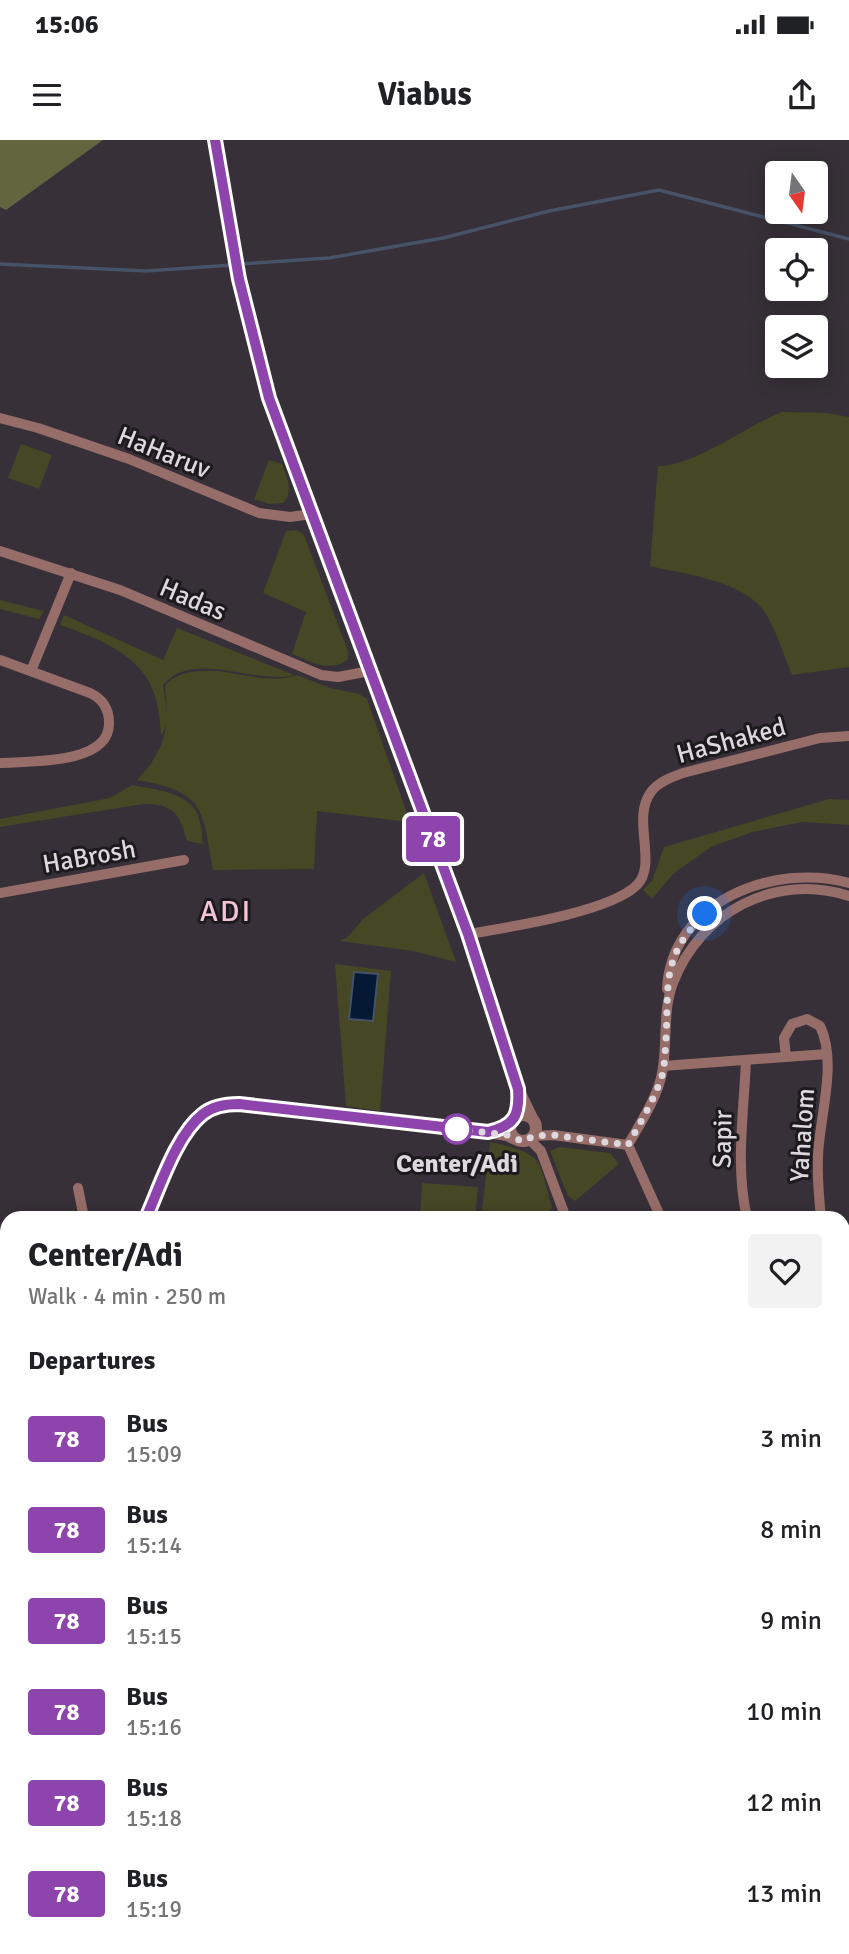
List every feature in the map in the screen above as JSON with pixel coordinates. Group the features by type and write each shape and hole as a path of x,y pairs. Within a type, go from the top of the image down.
{"street":[{"path":"215,140 239,279 269,398 468,934 518,1089 564,1211"},
{"name":"HaHaruv","path":"0,418 130,459 259,513 290,517 312,514"},
{"name":"Hadas","path":"0,551 120,590 321,675 338,677 370,671"},
{"path":"31,671 71,573"},
{"path":"0,660 98,697 107,707 109,729 106,737 84,754 71,758 0,763"},
{"name":"HaShaked","path":"468,934 566,914 627,894 644,876 642,823 645,806 651,791 667,780 683,773 820,738 849,736"},
{"name":"HaBrosh","path":"0,893 184,860"},
{"path":"668,1007 667,986 677,949 692,927 719,903 737,891 795,876 832,878 849,883"},
{"path":"628,1145 643,1119 662,1075 672,986 691,948 713,923 734,908 759,896 796,889 830,890 849,896"},
{"name":"Yahalom","path":"821,1211 818,1157 827,1076 827,1054 827,1044 820,1026 807,1019 792,1024 787,1030 786,1057 827,1054"},
{"path":"663,1066 786,1057"},
{"name":"Sapir","path":"745,1211 742,1152 746,1060"},
{"path":"515,1139 510,1131 519,1104 518,1089"},
{"path":"149,1211 182,1138 203,1114 225,1104 488,1132 515,1139"},
{"path":"488,1132 502,1129 513,1119 526,1115 533,1130"},
{"path":"515,1139 533,1130 628,1145"},
{"path":"628,1145 659,1211"},
{"path":"78,1188 83,1211"},
{"path":"0,1379 0,1392"}],"green space":[{"path":"0,140 103,140 6,210 0,207"},
{"path":"782,412 827,413 849,417 849,667 792,675 769,619 750,597 709,579 650,566 658,466 687,460 704,453"},
{"path":"21,444 52,455 39,489 8,478"},
{"path":"269,460 282,464 286,474 289,489 283,503 269,504 254,499"},
{"path":"297,530 304,535 348,651 348,659 335,666 320,665 292,654 306,612 263,593 286,531"},
{"path":"0,600 44,611 39,619 0,609"},
{"path":"64,615 163,660 177,628 294,675 262,676 208,668 191,669 176,674 163,685 167,718 161,736 158,709 148,679 115,649 60,625"},
{"path":"217,671 278,679 297,675 330,688 359,694 367,699 410,822 317,811 314,869 213,870 206,831 196,806 176,790 137,780 155,758 164,736 167,713 165,686 182,674"},
{"path":"132,785 167,792 191,804 199,819 203,844 187,841 174,812 153,804 0,827 0,819 110,798"},
{"path":"829,799 849,800 849,825 803,822 752,832 711,847 674,873 652,899 643,890 652,881 664,847"},
{"path":"424,873 456,962 413,951 340,941 349,936 363,919"},
{"path":"335,964 391,971 380,1111 346,1106"},
{"path":"490,1142 521,1150 536,1160 544,1178 552,1208 550,1211 482,1211"},
{"path":"559,1147 610,1153 619,1164 575,1201 568,1196 550,1151"},
{"path":"422,1183 478,1187 476,1211 420,1211"}],"water":[{"path":"354,972 378,974 373,1021 349,1019"}],"waterway":[{"path":"240,264 329,258 443,238 549,211 659,190 849,239"},
{"path":"0,264 146,271 232,265"}],"bus line":[{"name":"78","path":"149,1211 182,1138 203,1114 225,1104 488,1132 502,1129 510,1122 519,1104 518,1089 468,934 269,398 239,279 215,140"}],"place":[{"name":"Center/Adi","path":"457,1129"}],"district":[{"name":"ADI","path":"226,911"}],"route":[{"path":"457,1129 507,1135 525,1141 533,1136 553,1135 628,1145 643,1119 662,1075 668,1007 667,986 673,957 681,941 705,914"}]}
